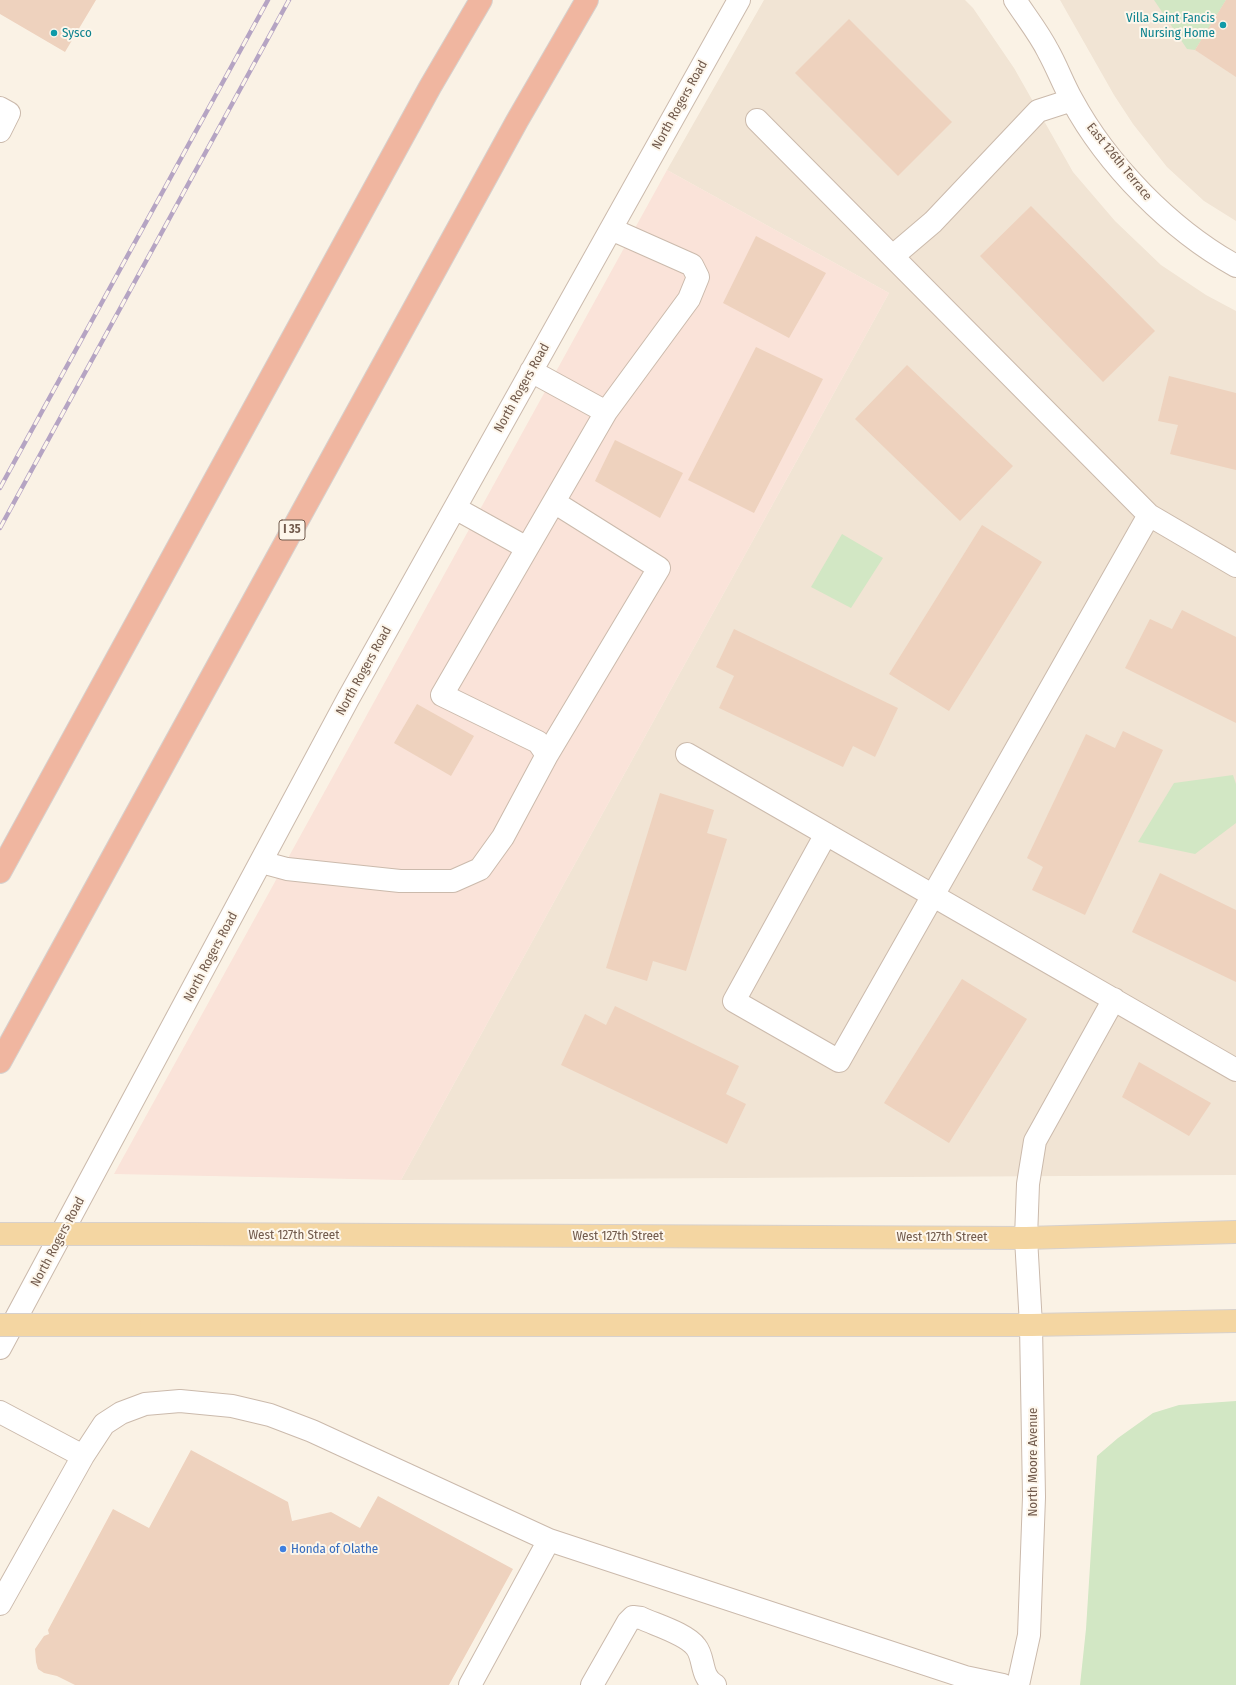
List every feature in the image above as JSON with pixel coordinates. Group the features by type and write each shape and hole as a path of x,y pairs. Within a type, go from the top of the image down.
{"highway":[{"path":"0,872 480,0"},
{"name":"I 35","path":"0,1062 517,121 587,0"}],"main road":[{"name":"West 127th Street","path":"0,1234 1026,1238 1236,1232"},
{"path":"0,1325 1031,1325 1236,1321"}],"street":[{"name":"North Rogers Road","path":"0,1348 348,699 739,0"},
{"name":"East 126th Terrace","path":"1015,0 1048,50 1072,100 1099,141 1126,176 1158,210 1186,233 1236,266"},
{"path":"893,256 933,222 1038,111 1072,100"},
{"path":"0,108 9,113 0,131"},
{"path":"756,120 1150,515 1236,566"},
{"path":"547,755 538,742 442,695 606,412 689,299 698,277 692,265 611,229"},
{"path":"532,372 606,412"},
{"path":"261,862 287,869 400,881 453,881 480,869 503,837 547,755 659,568 554,502"},
{"path":"455,508 527,548"},
{"path":"826,834 734,1001 839,1061 1150,515"},
{"path":"687,754 1236,1070"},
{"name":"North Moore Avenue","path":"1018,1685 1029,1635 1034,1497 1031,1325 1026,1238 1028,1184 1035,1141 1114,999"},
{"path":"0,1604 83,1456 104,1424 121,1413 144,1404 180,1401 232,1406 270,1415 312,1431 548,1540 964,1677 1003,1685"},
{"path":"0,1412 83,1456"},
{"path":"470,1685 548,1540"},
{"path":"592,1685 628,1622 633,1617 642,1618 688,1639 697,1648 706,1681"}],"shaded area":[{"path":"764,0 965,0 973,8 1014,68 1073,172 1115,221 1161,265 1206,295 1236,311 1236,1175 401,1180 889,293 667,170"},
{"path":"1060,0 1236,0 1236,221 1204,201 1167,167 1133,124 1114,95"},
{"path":"667,170 889,293 401,1180 114,1174"}],"green space":[{"path":"1154,0 1226,0 1195,50 1187,49"},
{"path":"842,534 883,558 851,608 811,587"},
{"path":"1233,775 1236,784 1236,823 1195,854 1138,842 1174,783"},
{"path":"1236,1401 1236,1685 1080,1685 1086,1629 1097,1456 1118,1438 1153,1413 1179,1405"}],"building":[{"name":"Sysco","path":"0,0 96,0 65,52 0,14"},
{"name":"Villa Saint Fancis Nursing Home","path":"1226,0 1236,0 1236,77 1195,50"},
{"path":"849,19 952,122 898,176 795,73"},
{"path":"1031,206 1155,331 1103,382 980,256"},
{"path":"756,236 826,273 789,338 723,303"},
{"path":"756,347 823,379 754,513 688,480"},
{"path":"907,365 1013,466 960,521 855,419"},
{"path":"1169,376 1236,393 1236,470 1170,454 1178,425 1158,421"},
{"path":"615,440 683,473 660,518 595,481"},
{"path":"982,525 1042,562 949,711 889,674"},
{"path":"1182,610 1236,637 1236,723 1125,668 1150,619 1172,629"},
{"path":"734,629 898,708 875,757 853,746 843,767 719,708 734,676 716,667"},
{"path":"417,704 474,736 451,776 394,743"},
{"path":"1123,731 1163,750 1085,915 1032,890 1043,867 1027,858 1086,734 1115,748"},
{"path":"660,793 714,810 707,833 727,839 686,971 653,961 647,981 606,968"},
{"path":"1160,873 1236,910 1236,982 1132,932"},
{"path":"962,979 1027,1019 949,1143 884,1103"},
{"path":"615,1006 739,1066 726,1094 746,1104 727,1144 561,1065 585,1014 606,1025"},
{"path":"1139,1062 1211,1103 1189,1136 1122,1097"},
{"name":"Honda of Olathe","path":"191,1450 288,1502 292,1521 331,1512 360,1528 378,1496 513,1569 449,1685 75,1685 57,1676 44,1673 38,1669 35,1649 44,1636 49,1634 48,1630 113,1509 149,1528"}],"railway":[{"path":"0,488 268,0"},
{"path":"0,528 289,0"}],"place":[{"name":"Villa Saint Fancis Nursing Home","path":"1223,25"},
{"name":"Sysco","path":"54,33"},
{"name":"Honda of Olathe","path":"283,1549"}]}
